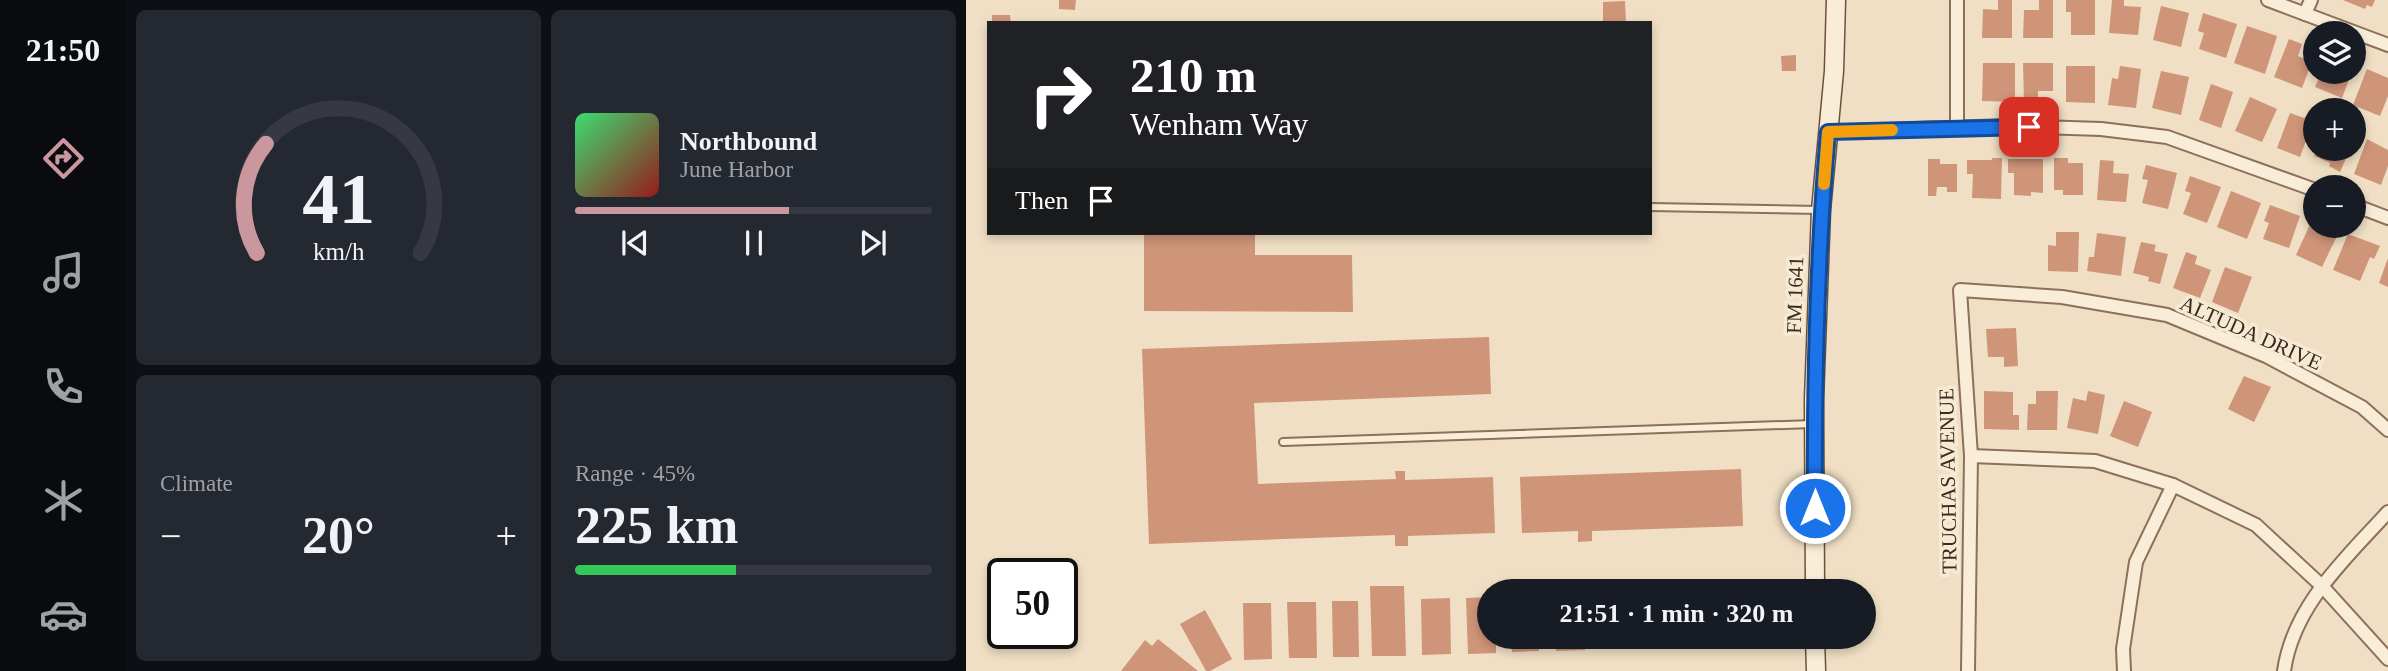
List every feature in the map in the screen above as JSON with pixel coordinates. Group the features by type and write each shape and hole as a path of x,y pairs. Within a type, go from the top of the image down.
{"main road":[{"name":"FM 1641","path":"1815,579 1814,424 1821,210 1834,71 1836,0"},
{"path":"1815,649 1816,671"}],"street":[{"path":"1957,0 1957,128"},
{"path":"2268,0 2388,45"},
{"path":"2305,14 2311,0"},
{"path":"1828,132 2006,126 2101,129 2167,137 2303,186"},
{"path":"2366,210 2388,218"},
{"name":"ALTUDA DRIVE","path":"1960,290 2062,297 2167,315 2266,356 2362,407 2388,430"},
{"name":"TRUCHAS AVENUE","path":"1960,290 1971,456 1968,671"},
{"path":"1971,456 2095,461 2173,485 2256,525 2322,586 2388,659"},
{"path":"2124,671 2123,649 2136,562 2173,485"},
{"path":"2284,671 2287,648 2303,613 2322,586 2388,512"}],"lane":[{"path":"1652,207 1821,210"},
{"path":"1283,442 1814,424"}],"building":[{"path":"1059,0 1076,0 1075,10 1059,9"},
{"path":"1998,0 2012,0 2012,38 1982,38 1983,9 1998,10"},
{"path":"2039,0 2053,0 2053,38 2023,38 2024,10 2039,10"},
{"path":"2066,0 2095,0 2095,35 2071,35 2071,12 2066,12"},
{"path":"2112,0 2124,0 2124,6 2141,7 2138,35 2109,33"},
{"path":"2343,0 2375,0 2372,7 2367,5 2365,9"},
{"path":"1625,1 1626,21 1603,21 1603,2"},
{"path":"2161,6 2189,13 2181,47 2153,40"},
{"path":"2203,13 2237,24 2226,58 2199,49 2204,33 2198,31"},
{"path":"992,15 1010,15 1011,21 992,21"},
{"path":"2247,26 2277,36 2265,74 2234,63"},
{"path":"2289,39 2302,44 2298,56 2303,58 2302,88 2274,77"},
{"path":"1796,55 1796,71 1782,71 1781,56"},
{"path":"1983,63 2015,63 2015,102 1982,101"},
{"path":"2023,63 2053,63 2053,91 2038,91 2038,103 2024,103"},
{"path":"2066,66 2095,66 2095,103 2066,102"},
{"path":"2120,66 2141,69 2136,108 2108,105 2112,78 2118,79"},
{"path":"2367,69 2388,78 2388,96 2380,116 2366,110 2366,98 2356,98 2361,84 2366,84"},
{"path":"2161,71 2189,77 2181,115 2152,108"},
{"path":"2211,84 2233,92 2221,128 2199,120"},
{"path":"2316,84 2347,84 2342,98 2315,87"},
{"path":"2250,97 2277,109 2262,142 2235,131"},
{"path":"2290,113 2303,118 2303,149 2300,157 2277,148"},
{"path":"2367,139 2388,150 2388,166 2381,185 2366,179 2366,175 2354,174 2359,161 2366,161"},
{"path":"2002,158 2001,199 1972,198 1973,174 1967,174 1967,160"},
{"path":"2054,158 2068,158 2068,163 2083,163 2083,195 2063,195 2063,190 2054,190"},
{"path":"1928,159 1940,159 1940,164 1957,164 1957,192 1947,192 1947,187 1937,187 1936,196 1928,196"},
{"path":"2008,159 2043,159 2043,193 2031,192 2031,196 2014,195 2014,173 2008,173"},
{"path":"2100,160 2114,161 2113,173 2129,174 2126,202 2097,200"},
{"path":"2325,161 2345,161 2340,172 2329,166 2330,163"},
{"path":"2146,165 2177,173 2168,209 2142,203 2148,180 2142,179"},
{"path":"2190,176 2221,187 2207,223 2183,214 2191,193 2185,191"},
{"path":"2231,191 2261,203 2247,239 2217,227"},
{"path":"2270,205 2300,216 2289,248 2263,239 2269,223 2264,221"},
{"path":"2056,232 2079,232 2078,272 2048,271 2048,245 2056,246"},
{"path":"2097,233 2126,237 2121,276 2087,271 2089,257 2094,257"},
{"path":"1144,235 1255,235 1255,255 1352,255 1353,312 1144,311"},
{"path":"2304,238 2336,238 2322,267 2296,255"},
{"path":"2346,238 2359,238 2380,246 2374,259 2370,257 2360,281 2333,270"},
{"path":"2141,242 2156,245 2154,251 2168,254 2160,284 2148,281 2149,277 2133,273"},
{"path":"2186,252 2197,256 2195,264 2211,270 2200,298 2173,288"},
{"path":"2388,258 2388,287 2379,283"},
{"path":"2225,267 2252,277 2238,313 2212,302"},
{"path":"2016,328 2018,366 2004,367 2004,357 1988,357 1986,329"},
{"path":"1489,337 1491,394 1254,403 1258,484 1396,479 1395,471 1405,471 1405,480 1493,477 1495,533 1408,536 1408,546 1395,546 1395,535 1149,544 1142,349"},
{"path":"2244,376 2271,387 2254,422 2228,409"},
{"path":"1984,391 2013,392 2013,415 2019,415 2019,430 1984,429"},
{"path":"2036,391 2058,391 2057,430 2027,430 2028,404 2036,404"},
{"path":"2088,391 2105,395 2098,434 2067,428 2073,398 2086,401"},
{"path":"2124,401 2152,412 2138,447 2110,436"},
{"path":"1741,469 1743,526 1592,531 1592,541 1578,542 1578,531 1522,533 1520,477"},
{"path":"1370,586 1404,586 1406,656 1372,656"},
{"path":"1450,598 1451,654 1422,655 1421,599"},
{"path":"1466,598 1477,598 1477,649 1496,649 1496,653 1468,654"},
{"path":"1332,601 1358,601 1359,657 1333,657"},
{"path":"1287,602 1316,602 1317,658 1289,658"},
{"path":"1243,603 1271,603 1272,659 1244,660"},
{"path":"1205,610 1232,659 1210,671 1206,671 1180,624"},
{"path":"1158,639 1198,671 1121,671 1145,640 1152,646"},
{"path":"1512,649 1539,649 1539,651 1512,652"},
{"path":"1556,649 1585,649 1585,650"}],"slow traffic":[{"path":"1824,184 1828,132 1892,130"}],"route":[{"path":"1815,508 1814,399 1821,210 1828,132 2029,127"}]}
